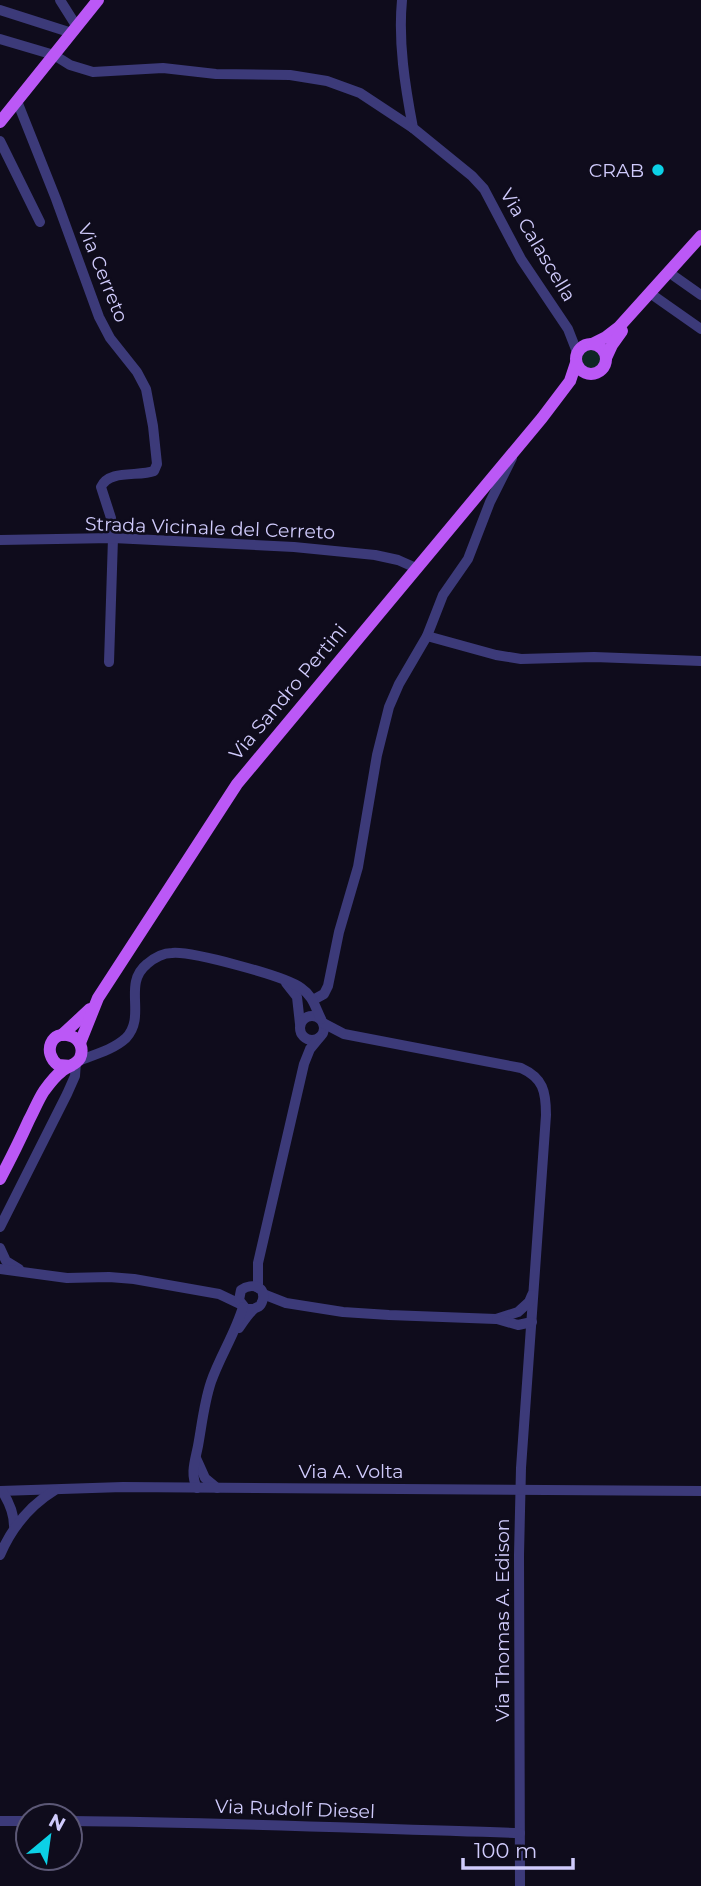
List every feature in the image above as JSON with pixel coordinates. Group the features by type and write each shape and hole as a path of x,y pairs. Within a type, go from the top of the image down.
{"main road":[{"path":"0,122 98,0"},
{"path":"589,374 581,370 577,358 583,346 606,337 619,327 701,236"},
{"name":"Via Sandro Pertini","path":"0,1179 43,1093 77,1056 95,1004 237,784 564,390 589,374 602,370 619,333 701,247"},
{"path":"590,344 602,348 606,358"},
{"name":"Via Sandro Pertini","path":"564,390 577,358"},
{"path":"43,1093 51,1043 95,1004"},
{"path":"50,1056 58,1065 77,1056 72,1036 62,1035"}],"street":[{"path":"60,0 75,30"},
{"path":"402,0 402,47 413,128"},
{"path":"0,10 75,30"},
{"name":"Via Calascella","path":"0,39 54,55 70,65 97,72 158,67 209,73 272,74 317,79 359,93 413,128 484,189 521,259 568,328 577,358"},
{"name":"Via Cerreto","path":"17,101 99,317 113,342 140,376 148,393 156,467 150,473 107,480 103,482 101,490 111,518 113,538 109,662"},
{"path":"0,141 40,222"},
{"path":"674,276 701,295"},
{"path":"654,296 701,329"},
{"name":"Via Calascella","path":"568,328 590,344"},
{"path":"313,1000 324,994 328,988 339,932 357,872 387,712 396,690 427,636 442,599 470,555 514,452"},
{"name":"Strada Vicinale del Cerreto","path":"0,540 113,538 348,551 389,557 416,568"},
{"path":"427,636 521,659 594,657 701,661"},
{"path":"0,1227 67,1094 75,1076 77,1056 116,1045 129,1034 135,1021 134,990 138,975 147,964 160,956 186,953 277,977 300,987 313,1000 324,1029 310,1049 304,1064 252,1289 239,1297 249,1307"},
{"path":"277,977 292,988 297,997 304,1064"},
{"path":"300,1024 302,1020 313,1016 344,1034"},
{"path":"303,1036 311,1040 344,1034"},
{"name":"Via Thomas A. Edison","path":"344,1034 516,1067 531,1073 545,1092 520,1489 520,1886"},
{"path":"0,1248 6,1261 30,1273"},
{"path":"0,1269 72,1278 124,1278 219,1294 249,1307 286,1303"},
{"path":"512,1320 529,1302 533,1288"},
{"path":"197,1488 194,1483 196,1458 211,1380 249,1307 262,1301 252,1289"},
{"path":"219,1294 252,1289 286,1303 348,1312 512,1320 519,1316 532,1322"},
{"path":"512,1320 525,1338 529,1355"},
{"path":"177,1488 197,1471"},
{"path":"197,1471 218,1488"},
{"name":"Via A. Volta","path":"1,1491 102,1487 701,1491"},
{"path":"0,1555 14,1526 24,1514 55,1489"},
{"path":"1,1491 7,1499 14,1526"},
{"name":"Via Rudolf Diesel","path":"84,1821 520,1833"}],"green space":[{"path":"591,348 599,351 602,359 599,367 591,370 583,367 580,359 583,351"}],"place":[{"name":"CRAB","path":"658,170"}]}
